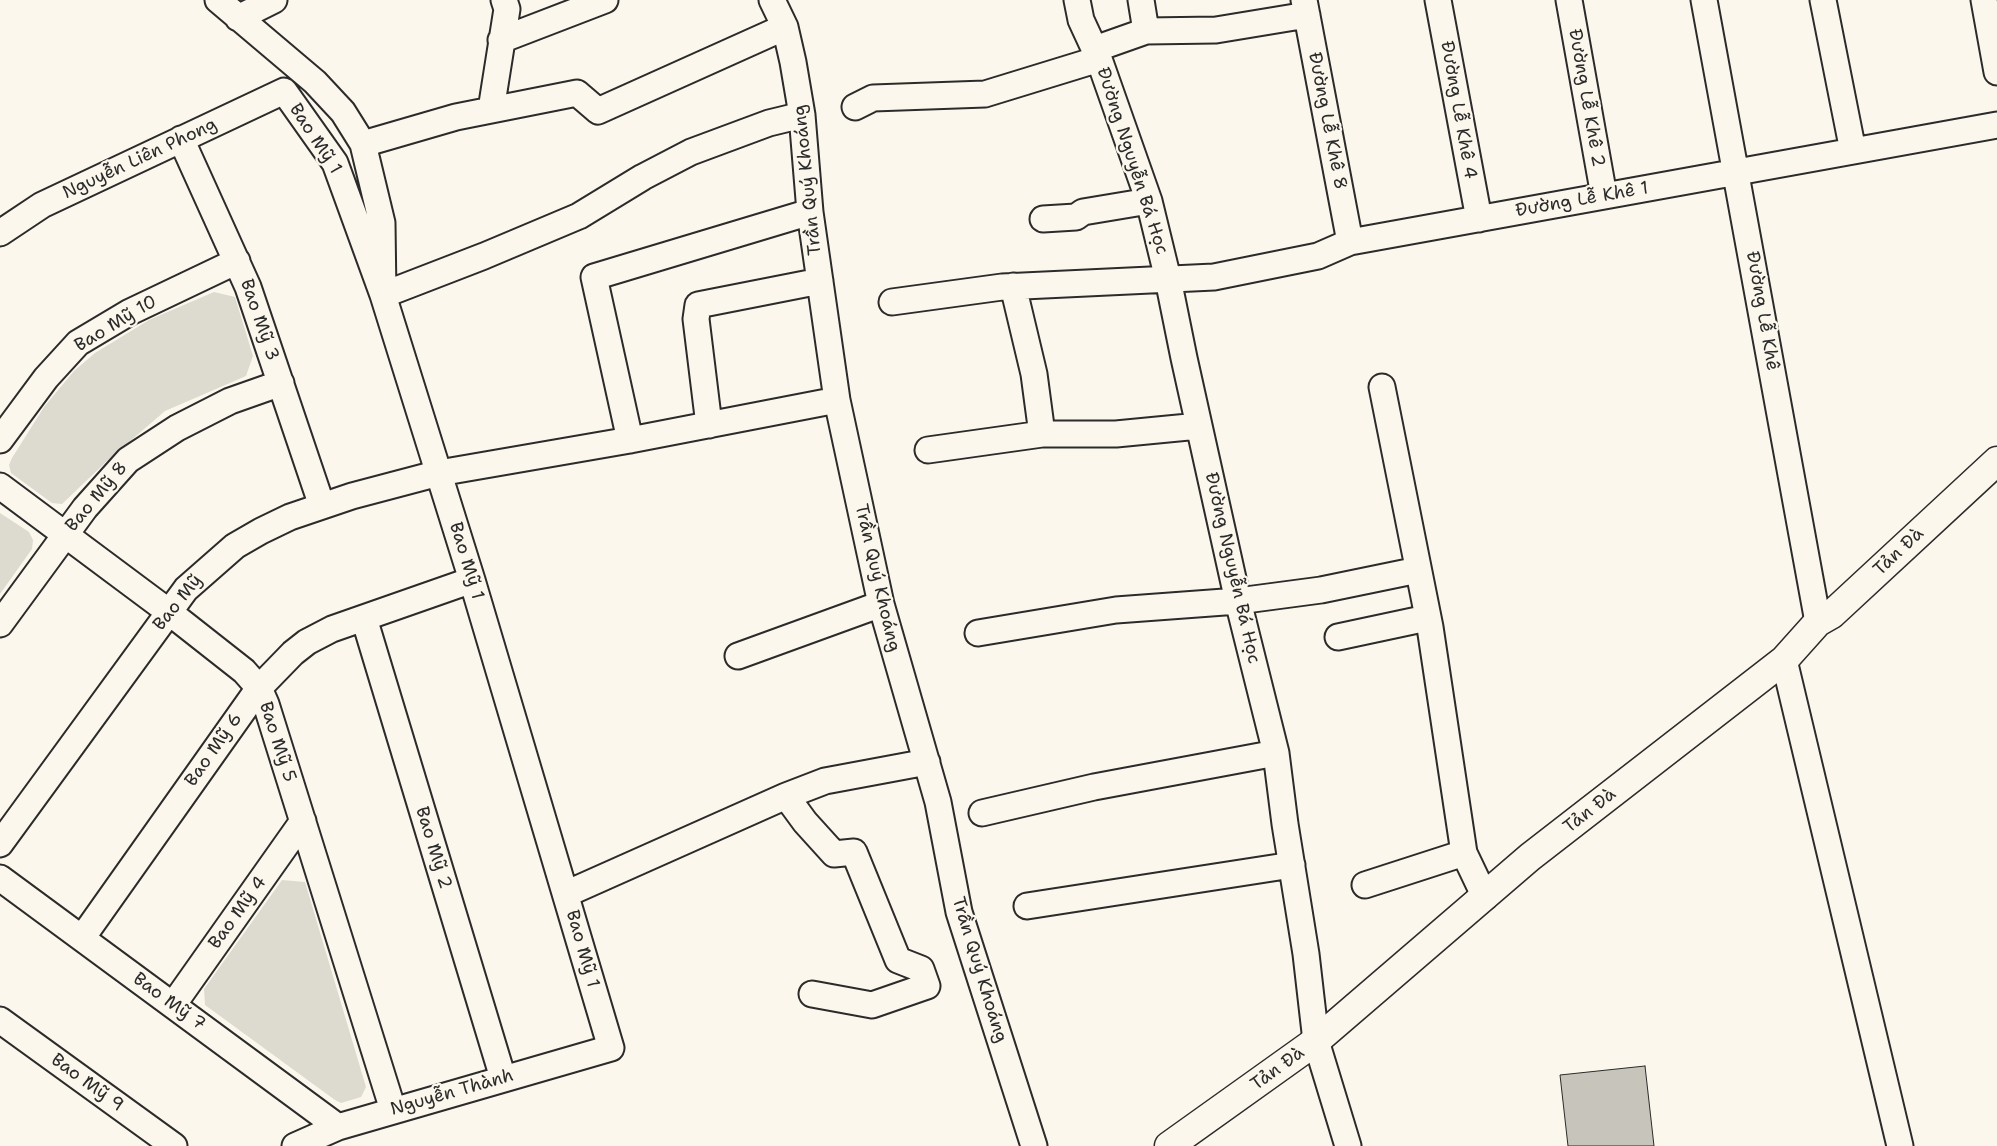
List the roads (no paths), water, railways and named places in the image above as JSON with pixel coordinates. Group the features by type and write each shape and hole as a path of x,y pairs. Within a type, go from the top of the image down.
{"main road":[{"name":"Tản Đà","path":"1169,1146 1316,1042 1530,857 1784,660 1818,622 1832,614 1997,461"}],"street":[{"path":"218,0 315,82 343,112 363,144 382,223 384,295 579,216 643,177 691,152 769,122 802,115"},
{"path":"238,18 274,0"},
{"path":"491,110 506,9 504,0"},
{"path":"502,40 605,0"},
{"name":"Trần Quý Khoáng","path":"772,0 785,27 802,115 810,212 837,400 881,604 938,802 959,912 1034,1146"},
{"name":"Đường Nguyễn Bá Học","path":"1077,0 1081,20 1097,54 1148,201 1168,279 1238,601 1276,753 1306,954 1316,1042 1348,1146"},
{"path":"1141,0 1146,31"},
{"name":"Đường Lễ Khê 4","path":"1438,0 1478,219"},
{"name":"Đường Lễ Khê 2","path":"1569,0 1604,196"},
{"name":"Đường Lễ Khê","path":"1704,0 1818,622"},
{"path":"1823,0 1853,151"},
{"path":"1984,0 1997,72"},
{"path":"855,107 873,98 985,94 1097,54 1146,31 1216,30 1306,8"},
{"name":"Đường Lễ Khê 8","path":"1306,8 1350,242"},
{"path":"363,144 456,117 577,93 598,111 785,27"},
{"name":"Nguyễn Liên Phong","path":"0,233 42,205 284,91"},
{"name":"Bao Mỹ 1","path":"284,91 335,163 384,295 472,580 611,1048"},
{"name":"Đường Lễ Khê 1","path":"892,302 1013,286 1214,276 1318,256 1350,242 1997,125"},
{"name":"Bao Mỹ 3","path":"181,139 248,287 322,506"},
{"path":"1043,220 1076,217 1083,212 1148,201"},
{"path":"630,440 594,277 810,212"},
{"name":"Bao Mỹ 10","path":"0,440 46,378 78,342 130,312 237,261"},
{"path":"709,425 696,319 698,305 820,281"},
{"path":"1013,286 1034,374 1042,434"},
{"name":"Bao Mỹ 8","path":"0,624 85,508 128,460 177,428 230,401 281,383"},
{"path":"1382,387 1427,618 1464,853 1485,897"},
{"name":"Bao Mỹ","path":"0,844 169,612 196,579 235,546 290,517 352,496 439,473 630,440 837,400"},
{"path":"928,450 1042,434 1116,434 1199,426"},
{"name":"Bao Mỹ 5","path":"0,486 66,533 169,612 244,671 258,688 266,704 393,1110"},
{"path":"978,633 1116,610 1238,601 1320,590 1418,570"},
{"name":"Bao Mỹ 6","path":"82,938 258,688 274,670 308,642 332,629 472,580"},
{"path":"738,656 881,604"},
{"name":"Bao Mỹ 2","path":"364,618 503,1078"},
{"path":"1338,637 1427,618"},
{"path":"1784,660 1900,1146"},
{"path":"982,813 1094,787 1276,753"},
{"path":"566,894 786,796 824,782 926,762"},
{"path":"786,796 805,822 834,854 854,852 898,960 921,969 927,986 872,1005 812,994"},
{"name":"Bao Mỹ 4","path":"172,1005 303,821"},
{"path":"1365,885 1464,853"},
{"path":"1028,906 1292,865"},
{"name":"Bao Mỹ 7","path":"0,878 338,1127"},
{"name":"Bao Mỹ 9","path":"0,1020 174,1146"},
{"name":"Nguyễn Thành","path":"295,1146 338,1127 611,1048"}]}
